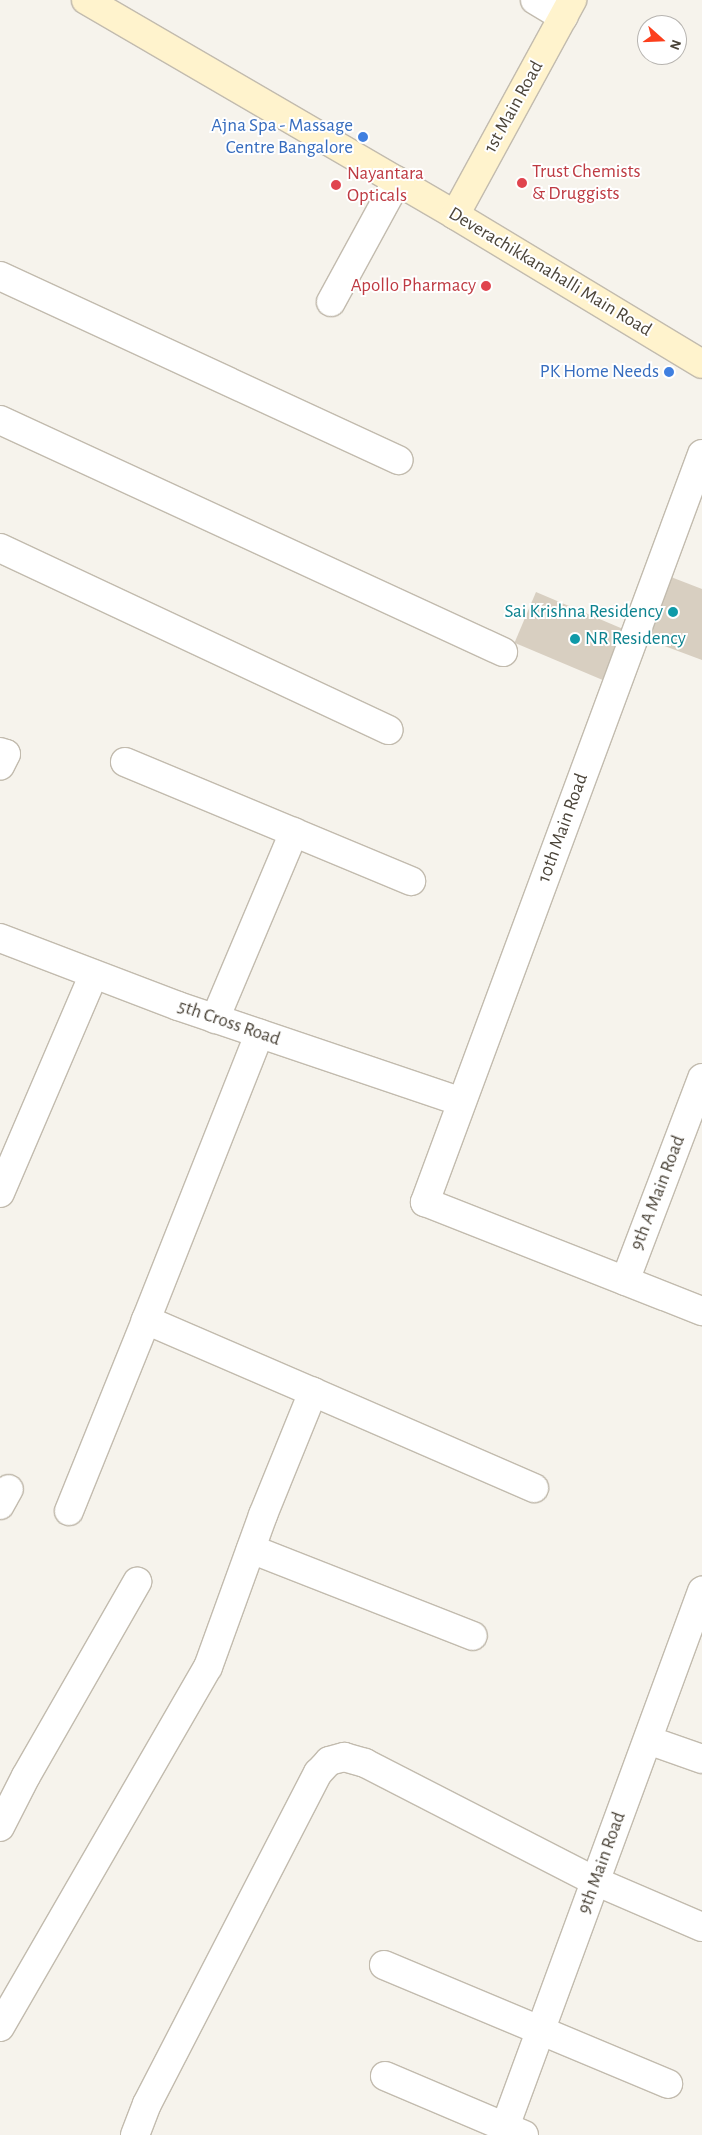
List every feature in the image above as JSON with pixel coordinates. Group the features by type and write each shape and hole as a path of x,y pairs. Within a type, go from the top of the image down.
{"street":[{"name":"Deverachikkanahalli Main Road","path":"86,0 455,215 702,364"},
{"path":"535,0 568,8"},
{"name":"1st Main Road","path":"455,215 568,8"},
{"path":"331,302 397,181"},
{"path":"0,276 398,460"},
{"path":"0,420 503,652"},
{"name":"10th Main Road","path":"625,1281 425,1202 702,454"},
{"path":"0,548 388,730"},
{"path":"126,762 411,880"},
{"path":"215,1019 294,832"},
{"name":"5th Cross Road","path":"0,938 215,1019 461,1102"},
{"path":"0,1193 94,974"},
{"path":"69,1512 259,1034"},
{"name":"9th A Main Road","path":"625,1281 702,1078"},
{"path":"625,1281 702,1311"},
{"path":"146,1320 534,1488"},
{"path":"0,2027 208,1666 251,1549 313,1392"},
{"path":"251,1549 473,1636"},
{"path":"0,1827 26,1776 137,1582"},
{"name":"9th Main Road","path":"511,2132 541,2031 702,1591"},
{"path":"648,1740 702,1759"},
{"path":"135,2135 147,2104 318,1773 329,1761 344,1757 365,1763 596,1882 702,1927"},
{"path":"384,1965 668,2084"},
{"path":"385,2076 511,2132"}],"building":[{"name":"Sai Krishna Residency","path":"658,572 702,589 702,660 635,635"},
{"name":"NR Residency","path":"536,592 635,634 614,685 515,643"}],"place":[{"name":"Ajna Spa - Massage Centre Bangalore","path":"363,137"},
{"name":"Trust Chemists & Druggists","path":"522,183"},
{"name":"Nayantara Opticals","path":"336,185"},
{"name":"Apollo Pharmacy","path":"486,286"},
{"name":"PK Home Needs","path":"669,372"},
{"name":"Sai Krishna Residency","path":"673,612"},
{"name":"NR Residency","path":"575,639"}]}
